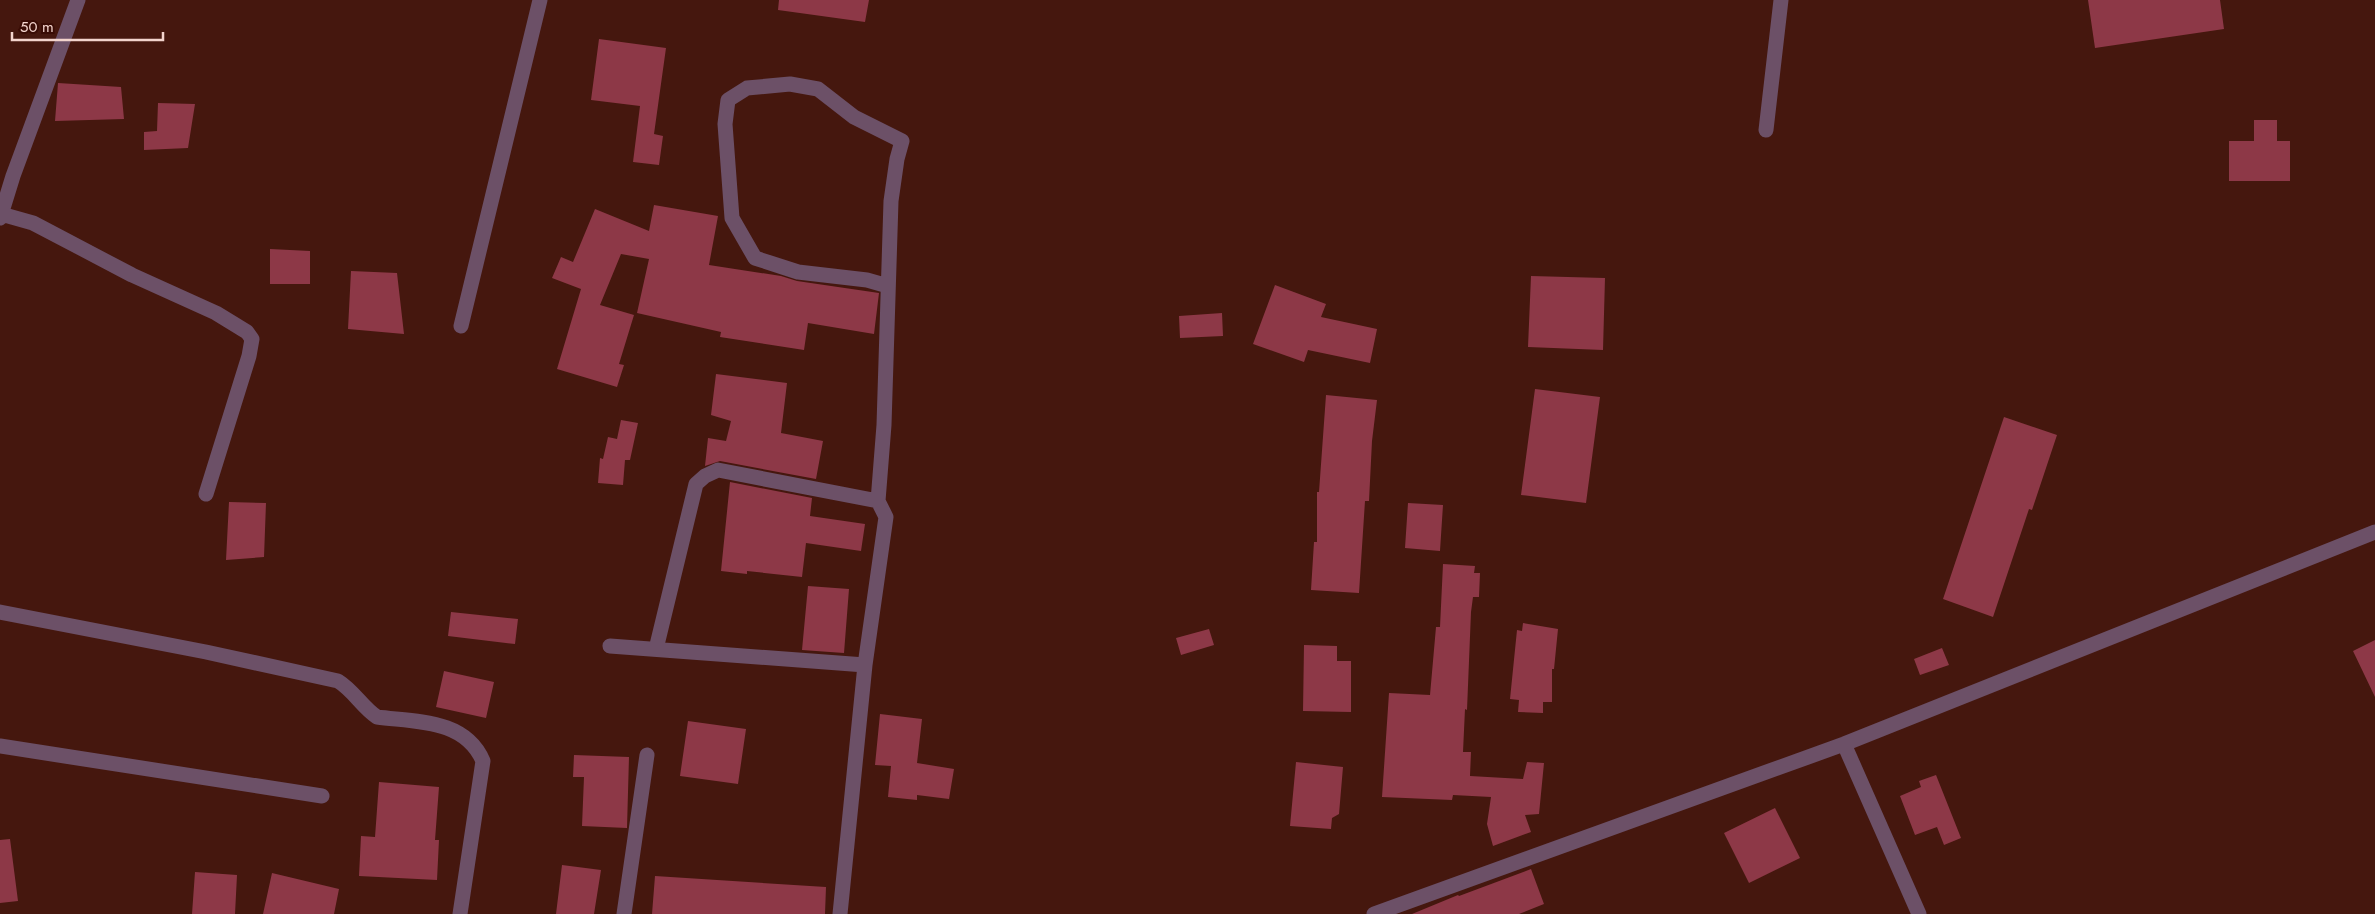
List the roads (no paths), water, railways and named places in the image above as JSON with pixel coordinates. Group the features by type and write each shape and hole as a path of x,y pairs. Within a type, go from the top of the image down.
{"street":[{"path":"78,0 13,176 1,216 33,223 132,275 216,313 247,332 252,339 250,356 206,494"},
{"path":"462,326 540,0"},
{"path":"1766,130 1781,0"},
{"path":"840,914 865,665 886,517 878,502 884,425 891,201 897,159 902,141 854,117 818,88 790,84 747,88 728,100 725,124 732,218 755,258 798,272 867,280 888,286"},
{"path":"656,650 696,484 705,476 718,470 878,502"},
{"path":"1374,914 1844,744 2375,532"},
{"path":"0,612 206,652 338,681 351,690 369,712 377,717 446,726 466,737 478,750 483,761 460,914"},
{"path":"610,646 865,665"},
{"path":"1844,744 1919,914"},
{"path":"0,746 322,796"},
{"path":"624,914 647,754"}]}
